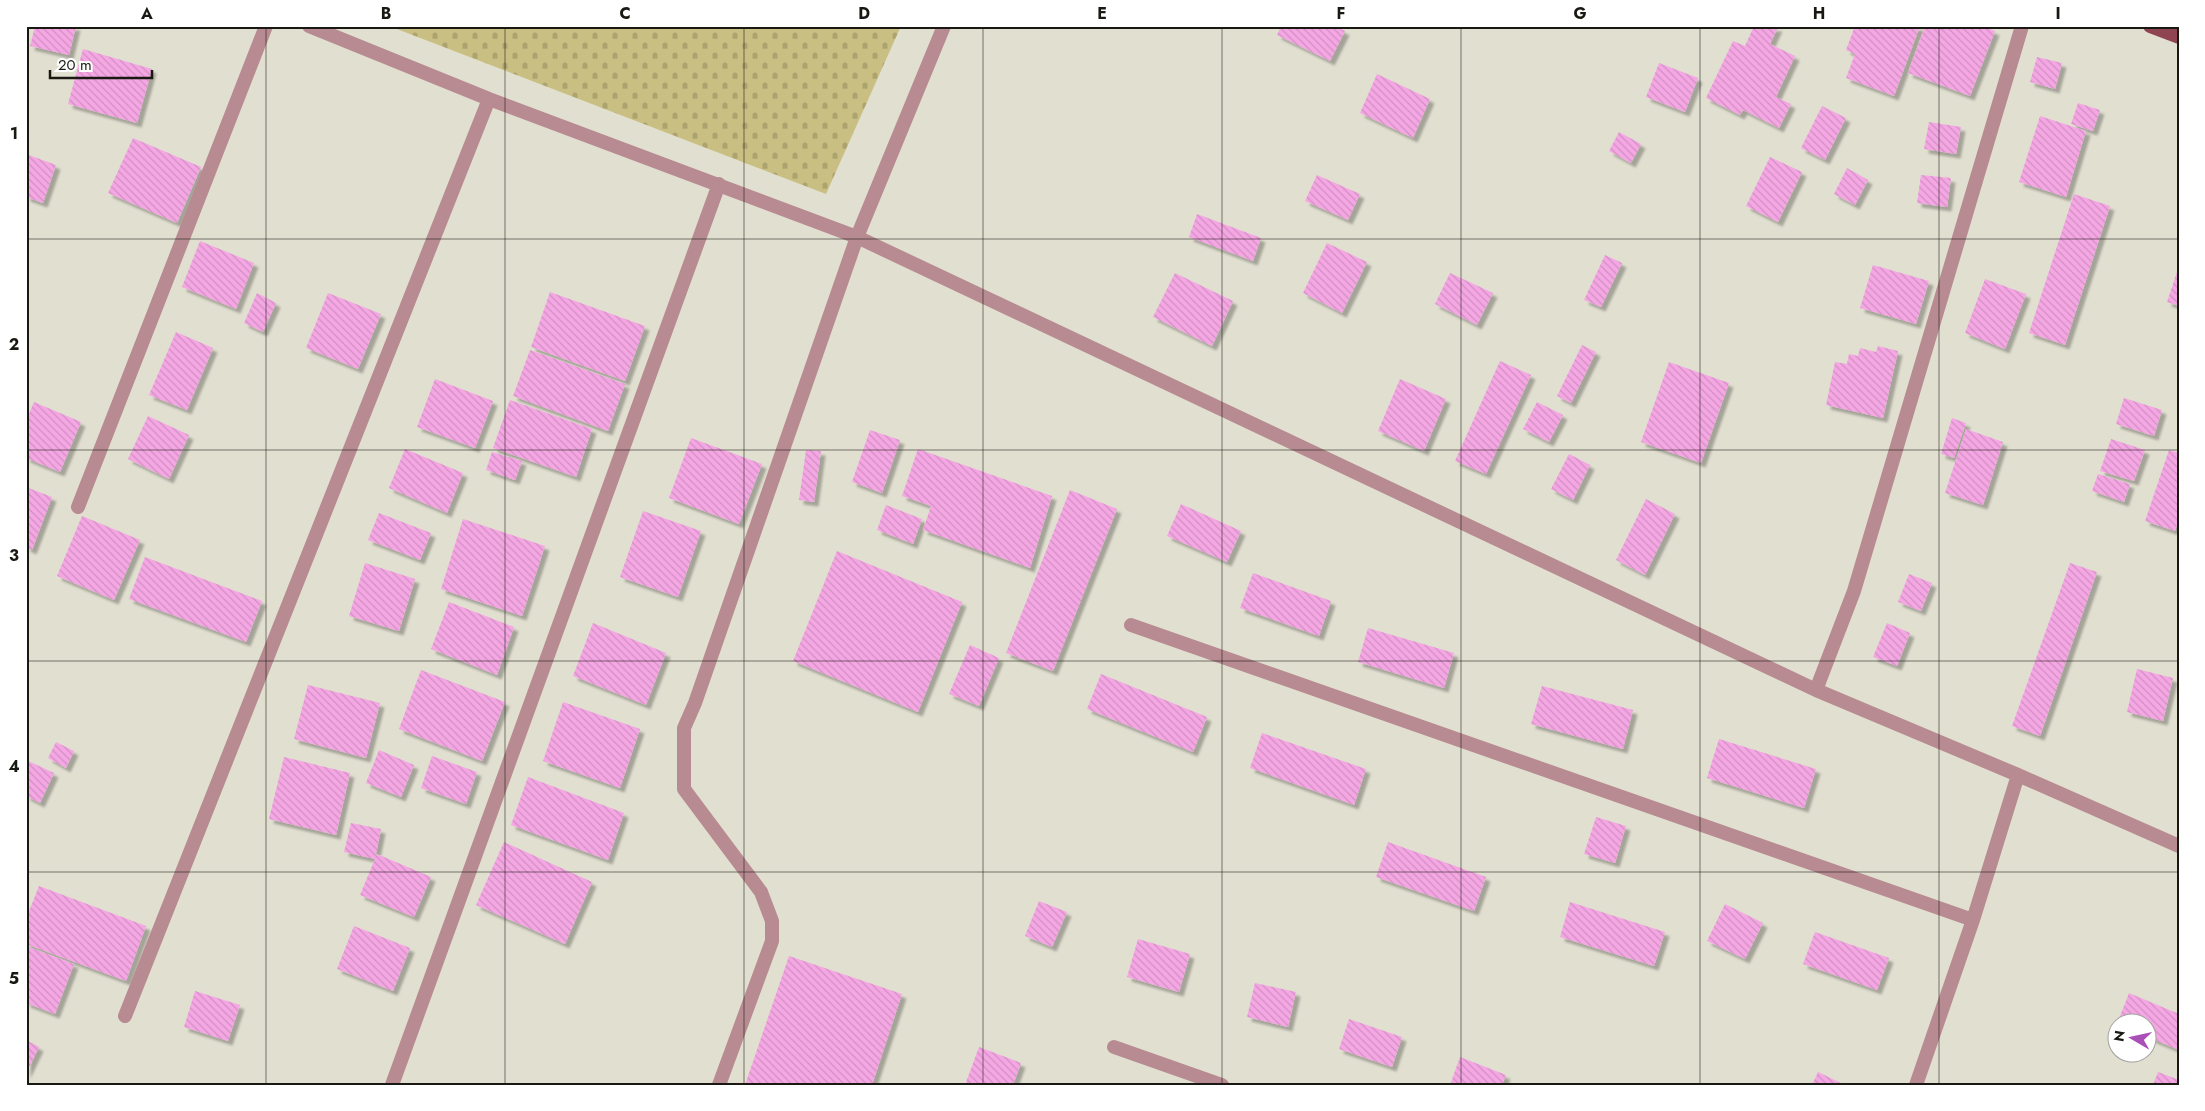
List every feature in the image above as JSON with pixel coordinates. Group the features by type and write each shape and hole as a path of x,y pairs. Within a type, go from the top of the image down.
{"main road":[{"path":"2150,26 2179,37"}],"street":[{"path":"78,507 266,26"},
{"path":"310,26 490,99 857,237 1816,690 2018,775 2179,846"},
{"path":"719,1085 772,942 772,921 761,892 684,789 684,728 698,694 857,237 944,26"},
{"path":"1816,690 1854,591 2022,26"},
{"path":"125,1016 490,99"},
{"path":"392,1085 719,184"},
{"path":"1131,625 1973,920"},
{"path":"1916,1085 1973,920 2018,775"},
{"path":"1114,1048 1222,1085"}],"green space":[{"path":"389,26 901,26 826,194"}],"building":[{"path":"35,26 76,26 69,55 30,46"},
{"path":"1281,26 1335,26 1345,31 1330,61 1277,35"},
{"path":"1754,26 1778,27 1770,44 1795,56 1776,97 1791,104 1779,128 1743,110 1740,115 1706,98 1733,41 1745,46"},
{"path":"1855,26 1920,26 1894,96 1846,78 1855,54 1846,50"},
{"path":"1925,26 1982,26 1995,31 1970,96 1908,73"},
{"path":"83,49 152,69 137,123 68,104"},
{"path":"2037,57 2062,63 2055,89 2030,82"},
{"path":"1659,63 1698,78 1685,112 1646,97"},
{"path":"1377,74 1430,99 1413,138 1360,113"},
{"path":"2078,103 2100,110 2093,131 2071,124"},
{"path":"1822,106 1846,118 1825,160 1801,148"},
{"path":"2040,116 2086,131 2066,197 2019,182"},
{"path":"1929,122 1961,127 1956,154 1924,149"},
{"path":"1619,132 1641,144 1631,163 1609,151"},
{"path":"133,138 201,167 177,223 108,193"},
{"path":"26,154 56,165 43,203 26,197"},
{"path":"1770,157 1802,172 1778,222 1746,206"},
{"path":"1847,168 1868,180 1855,205 1834,194"},
{"path":"1317,175 1360,194 1348,220 1305,201"},
{"path":"1921,175 1951,178 1947,207 1917,203"},
{"path":"2074,194 2110,206 2065,345 2029,333"},
{"path":"1197,214 1261,238 1253,261 1189,237"},
{"path":"200,241 254,263 236,309 182,287"},
{"path":"1327,243 1367,262 1342,313 1303,293"},
{"path":"1605,255 1622,263 1601,307 1584,300"},
{"path":"1873,265 1929,281 1916,324 1860,308"},
{"path":"2179,266 2179,306 2167,302"},
{"path":"1175,273 1233,301 1212,346 1153,317"},
{"path":"1450,273 1493,293 1477,325 1435,304"},
{"path":"1985,279 2026,294 2005,349 1965,333"},
{"path":"550,292 645,326 625,381 531,347"},
{"path":"257,293 276,303 263,332 244,323"},
{"path":"328,293 381,314 358,369 306,348"},
{"path":"176,332 213,348 187,410 149,395"},
{"path":"1582,345 1596,352 1571,403 1557,396"},
{"path":"1878,346 1898,351 1883,418 1826,405 1835,362 1847,364 1849,354 1858,356 1860,348 1876,352"},
{"path":"530,350 625,384 608,431 513,396"},
{"path":"1500,361 1531,375 1486,474 1455,461"},
{"path":"1669,362 1729,383 1701,463 1641,442"},
{"path":"435,379 493,401 475,448 417,427"},
{"path":"1400,379 1446,399 1424,451 1378,431"},
{"path":"2124,398 2162,410 2154,436 2116,424"},
{"path":"510,400 592,429 576,477 493,448"},
{"path":"34,402 81,422 60,472 26,458 26,421"},
{"path":"1537,402 1563,415 1549,442 1523,429"},
{"path":"148,416 189,435 169,479 128,459"},
{"path":"1952,418 1966,423 1954,458 1941,454"},
{"path":"1966,429 2003,442 1983,505 1945,493"},
{"path":"870,430 900,440 882,493 852,482"},
{"path":"691,438 762,464 739,524 669,498"},
{"path":"2111,439 2145,450 2134,481 2100,471"},
{"path":"405,449 463,473 447,513 389,488"},
{"path":"918,449 1052,496 1030,568 923,530 931,506 902,496"},
{"path":"806,450 821,451 814,502 799,500"},
{"path":"2169,450 2179,453 2179,519 2175,531 2145,521"},
{"path":"492,452 522,461 515,480 486,470"},
{"path":"1569,454 1590,465 1573,500 1551,489"},
{"path":"2098,474 2130,484 2124,502 2092,491"},
{"path":"26,487 52,497 32,550 26,547"},
{"path":"1070,490 1117,509 1053,671 1006,653"},
{"path":"1646,499 1675,514 1645,575 1616,560"},
{"path":"1181,504 1241,531 1227,562 1167,536"},
{"path":"886,505 922,519 913,544 877,530"},
{"path":"643,511 701,531 678,597 620,577"},
{"path":"379,513 431,533 420,560 368,540"},
{"path":"82,516 140,540 114,600 57,576"},
{"path":"463,519 545,546 522,616 441,589"},
{"path":"837,551 962,602 918,712 793,661"},
{"path":"145,557 262,601 246,642 129,599"},
{"path":"365,563 415,579 399,631 349,616"},
{"path":"2070,563 2097,572 2040,736 2012,726"},
{"path":"1253,573 1331,601 1319,636 1240,608"},
{"path":"1909,574 1932,583 1921,611 1898,602"},
{"path":"449,602 514,627 497,675 431,649"},
{"path":"593,623 666,653 646,705 573,676"},
{"path":"1887,623 1910,633 1897,666 1873,657"},
{"path":"1368,628 1454,653 1444,688 1358,662"},
{"path":"970,645 999,658 979,706 949,694"},
{"path":"2137,669 2173,678 2163,721 2127,712"},
{"path":"421,670 505,702 482,761 399,729"},
{"path":"1101,674 1207,717 1193,752 1087,709"},
{"path":"308,685 380,703 366,758 294,739"},
{"path":"1542,686 1633,710 1623,749 1531,724"},
{"path":"563,702 640,729 620,788 543,761"},
{"path":"1262,733 1366,769 1354,805 1250,768"},
{"path":"1719,739 1816,769 1804,808 1707,778"},
{"path":"56,742 74,751 66,768 48,758"},
{"path":"379,750 414,765 401,797 366,783"},
{"path":"432,756 477,772 466,804 421,788"},
{"path":"284,757 350,773 336,835 269,819"},
{"path":"26,760 54,773 40,803 26,796"},
{"path":"528,777 624,813 608,860 511,825"},
{"path":"1596,817 1626,826 1615,863 1584,854"},
{"path":"351,823 381,829 375,859 344,852"},
{"path":"504,842 592,882 565,944 476,905"},
{"path":"1388,842 1486,877 1474,911 1376,877"},
{"path":"377,854 431,877 414,917 360,895"},
{"path":"39,886 146,926 126,981 26,944 26,919"},
{"path":"1039,901 1067,912 1052,947 1025,936"},
{"path":"1570,902 1665,932 1654,966 1560,937"},
{"path":"1725,904 1763,923 1745,959 1707,941"},
{"path":"354,926 410,948 393,991 337,969"},
{"path":"1815,932 1889,958 1877,990 1803,964"},
{"path":"1138,939 1190,954 1179,992 1127,977"},
{"path":"26,946 74,964 55,1014 26,1003"},
{"path":"789,956 902,994 872,1085 745,1085"},
{"path":"1255,983 1296,992 1288,1027 1247,1017"},
{"path":"195,991 240,1005 228,1041 184,1027"},
{"path":"2129,993 2179,1014 2179,1050 2158,1041 2158,1014 2121,1014"},
{"path":"1349,1019 1402,1037 1392,1067 1339,1049"},
{"path":"26,1040 39,1047 26,1074"},
{"path":"979,1047 1021,1063 1013,1085 965,1085"},
{"path":"1460,1057 1506,1075 1502,1085 1450,1085"},
{"path":"1818,1072 1845,1085 1812,1085"},
{"path":"2158,1072 2179,1080 2179,1085 2153,1085"}]}
